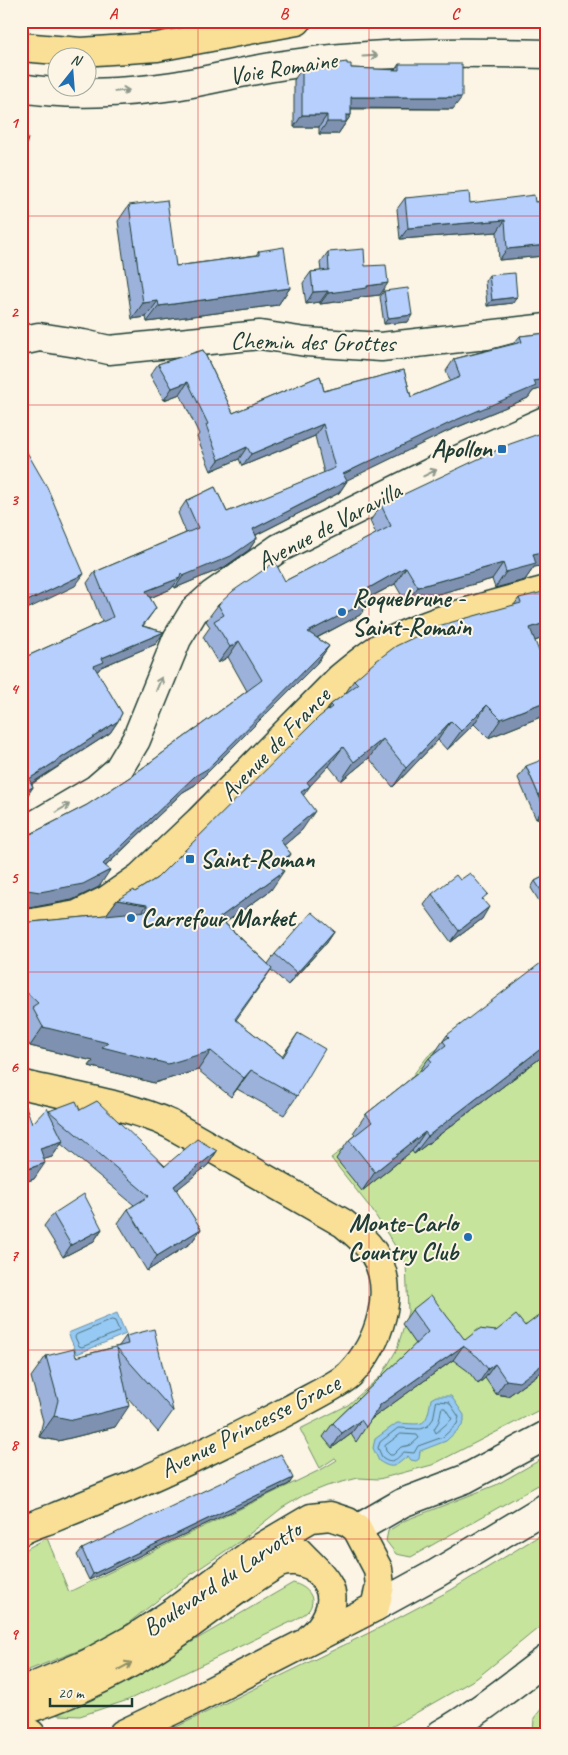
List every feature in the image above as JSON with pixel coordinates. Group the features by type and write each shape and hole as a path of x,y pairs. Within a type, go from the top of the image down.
{"main road":[{"path":"21,47 81,52 157,47 297,21"},
{"name":"Avenue de France","path":"21,925 77,915 107,900 140,877 199,821 340,678 392,640 429,625 547,590"},
{"name":"Avenue Princesse Grace","path":"21,1084 118,1105 148,1114 170,1124 343,1224 362,1238 374,1253 383,1277 385,1301 381,1319 373,1338 349,1375 279,1415 210,1450 21,1531"},
{"name":"Boulevard du Larvotto","path":"21,1692 87,1664 136,1637 175,1611 255,1551 311,1518 330,1516 348,1522 357,1529"},
{"path":"303,1522 295,1536 296,1548 320,1576 350,1601 366,1607 375,1607"},
{"path":"126,1733 375,1607 380,1586 378,1569 373,1556 357,1529"},
{"name":"Boulevard du Larvotto","path":"21,1711 93,1683 133,1662 279,1563 296,1560 320,1576"},
{"path":"301,1645 318,1632 324,1624 330,1607 320,1576"},
{"path":"21,1728 31,1734"}],"street":[{"name":"Voie Romaine","path":"21,88 112,92 172,86 292,64 342,58 423,54 547,54"},
{"name":"Chemin des Grottes","path":"21,342 39,337 109,350 260,335 306,342 381,347 547,328"},
{"name":"Avenue de Varavilla","path":"21,833 96,789 118,770 136,740 177,639 194,611 212,595 278,548 442,467 547,420"},
{"path":"357,1529 402,1503 465,1479 547,1435"},
{"path":"375,1607 437,1573 547,1507"},
{"path":"373,1556 387,1570 403,1577 420,1578 437,1573"},
{"path":"441,1734 492,1700 547,1659"}],"green space":[{"path":"30,21 161,21 103,29"},
{"name":"Monte-Carlo Country Club","path":"547,969 547,1406 432,1465 379,1479 358,1478 327,1486 302,1496 282,1508 243,1539 190,1575 108,1639 21,1673 21,1556 28,1548 47,1538 69,1592 337,1460 335,1458 320,1468 300,1429 348,1405 382,1375 397,1349 408,1312 406,1263 372,1210 331,1158 393,1110 405,1085 428,1056 529,979"},
{"path":"547,1456 547,1480 411,1557 396,1554 386,1541 388,1531 406,1520 496,1485"},
{"path":"547,1531 547,1623 477,1678 379,1734 162,1734 383,1626 451,1590"},
{"path":"293,1583 306,1589 312,1600 309,1610 295,1620 128,1700 80,1716 58,1715 46,1710 185,1646"},
{"path":"547,1702 547,1734 533,1734 534,1718"}],"water":[{"path":"117,1313 126,1334 77,1354 68,1333"},
{"path":"436,1396 451,1396 464,1415 464,1422 461,1427 446,1441 420,1451 419,1459 416,1461 411,1460 408,1456 395,1466 388,1466 379,1461 373,1448 375,1439 397,1423 422,1423 427,1416 431,1399"}],"building":[{"path":"347,62 347,64 351,64 351,68 399,70 399,64 462,64 462,97 351,97 351,115 346,115 346,122 327,122 327,115 302,115 302,68"},
{"path":"21,137 28,138 21,169"},
{"path":"469,192 470,203 534,195 535,202 547,201 547,245 507,249 505,220 408,228 405,198"},
{"path":"167,200 176,266 259,255 259,251 284,247 290,288 159,306 158,301 143,303 129,205"},
{"path":"364,249 365,266 386,265 388,283 328,293 328,291 313,292 311,272 329,270 328,252"},
{"path":"515,273 517,297 492,300 489,275"},
{"path":"408,288 412,315 388,318 384,291"},
{"path":"547,333 547,378 534,381 536,386 456,420 343,474 347,481 253,529 257,538 231,556 183,576 181,573 180,578 146,591 156,608 142,626 164,632 102,658 104,662 94,666 122,713 118,721 29,779 33,787 21,793 21,659 113,617 95,572 198,528 186,501 215,487 227,512 335,468 323,424 251,454 247,447 219,460 206,425 208,424 188,382 172,388 158,364 203,350 233,413 320,376 324,391 404,370 411,397 460,377 454,359 522,342 520,336"},
{"path":"547,431 547,551 533,554 536,564 506,572 503,563 418,587 406,567 367,589 372,599 308,632 329,646 207,769 195,776 103,864 110,870 83,884 40,892 21,889 21,839 87,805 133,775 262,680 239,641 230,647 214,621 224,615 218,605 233,591 275,562 285,581 391,526 381,505 510,444"},
{"path":"24,447 47,487 84,574 21,604 21,449"},
{"path":"547,591 547,622 530,628 547,672 547,701 501,719 487,705 461,731 451,721 406,768 383,739 354,762 343,747 307,782 310,786 301,792 315,811 280,840 291,854 278,863 284,871 219,918 272,968 235,1019 283,1057 298,1033 325,1049 297,1096 251,1070 244,1078 211,1051 168,1064 102,1047 108,1043 43,1027 32,1007 38,1003 21,987 21,923 147,911 147,905 117,900 134,890 135,892 157,878 319,717 332,707 330,705 358,684 354,680 376,661 396,646 438,626 521,603 519,598"},
{"path":"547,758 547,806 544,807 526,766"},
{"path":"470,873 488,894 482,899 489,907 459,931 432,894 456,875 460,880"},
{"path":"547,875 547,900 535,881"},
{"path":"312,912 334,931 297,973 275,954"},
{"path":"546,959 547,1044 428,1136 425,1132 375,1172 349,1140 372,1122 366,1114 432,1062 429,1058 446,1045 443,1041 449,1037 447,1035"},
{"path":"76,1101 80,1110 97,1101 165,1166 197,1139 217,1151 174,1186 201,1229 157,1256 128,1209 149,1196 49,1111"},
{"path":"25,1104 32,1124 47,1108 63,1141 40,1148 45,1163 22,1171 21,1129"},
{"path":"84,1194 102,1229 71,1245 53,1214"},
{"path":"431,1295 465,1340 479,1329 496,1331 516,1315 525,1326 541,1314 547,1321 547,1361 519,1382 506,1380 495,1364 488,1369 478,1357 463,1346 380,1405 366,1427 361,1420 342,1433 333,1423 428,1332 412,1310"},
{"path":"154,1329 173,1411 117,1348 129,1406 73,1420 54,1416 58,1400 46,1356 74,1349 76,1357 128,1344 126,1336"},
{"path":"281,1454 293,1478 93,1574 82,1549"}],"place":[{"name":"Apollon","path":"502,449"},
{"name":"Roquebrune - Saint-Romain","path":"342,612"},
{"name":"Saint-Roman","path":"190,859"},
{"name":"Carrefour Market","path":"131,918"},
{"name":"Monte-Carlo Country Club","path":"468,1237"}]}
